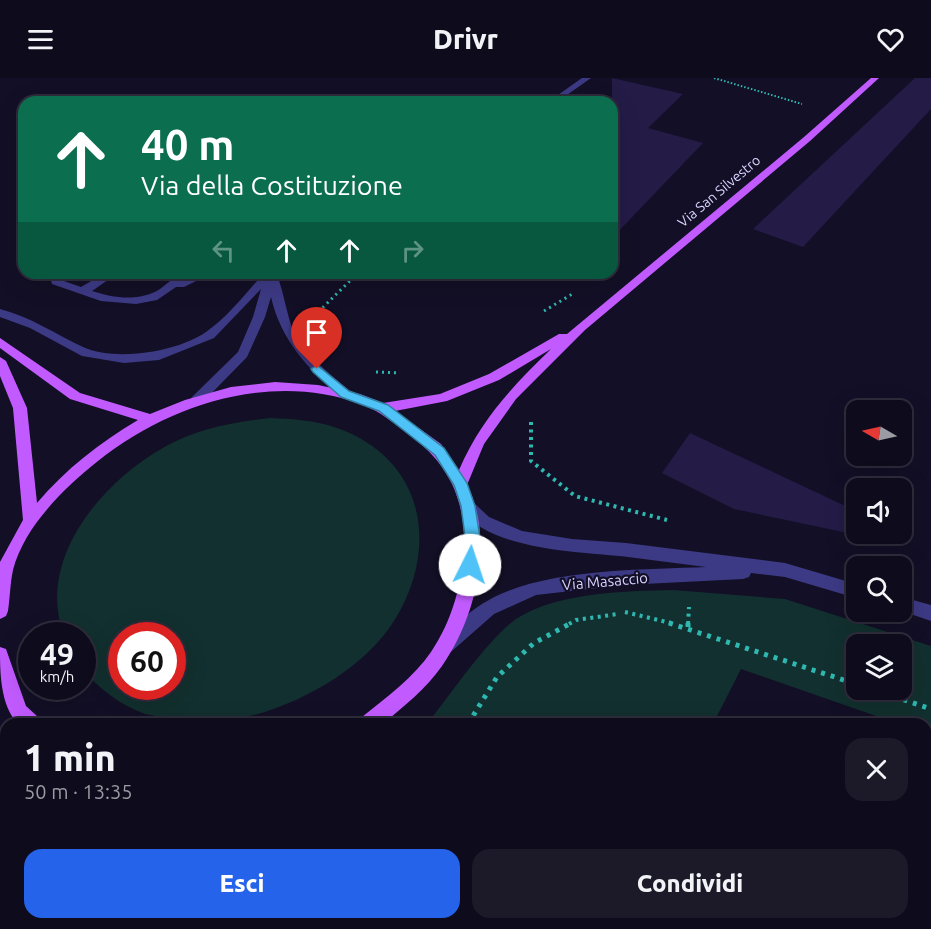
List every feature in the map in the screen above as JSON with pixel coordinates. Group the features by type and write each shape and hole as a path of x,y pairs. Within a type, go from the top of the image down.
{"main road":[{"name":"Via San Silvestro","path":"460,483 478,442 511,396 581,327 807,139 875,78"},
{"name":"Via San Silvestro","path":"383,408 442,398 494,377 581,327"},
{"path":"0,342 75,396 149,419"},
{"path":"0,360 20,408 31,520"},
{"path":"0,611 5,570 31,520 74,471 100,449 149,419 197,400 257,389 300,387 345,394 383,408 440,451 460,483 468,506 474,544 463,606 443,647 424,676 376,718"},
{"path":"0,655 19,712 25,718"}],"street":[{"path":"561,96 587,78"},
{"path":"55,279 56,282 82,292 115,300 147,299 194,279"},
{"path":"82,292 87,279"},
{"path":"82,292 94,279"},
{"path":"82,292 103,279"},
{"path":"158,295 167,279"},
{"path":"158,295 180,279"},
{"path":"0,313 34,325 82,352 124,358 159,356 210,335 236,312 266,279"},
{"path":"197,400 243,354 259,317 270,279"},
{"path":"273,279 283,323 303,357 345,394"},
{"name":"Via Masaccio","path":"468,506 484,521 520,537 572,546 626,550 785,570 846,588"},
{"name":"Via Masaccio","path":"443,647 488,609 534,588 624,578 785,570"},
{"path":"912,607 931,613"}],"path":[{"path":"714,78 803,105"},
{"path":"312,318 352,279"},
{"path":"538,316 577,291"},
{"path":"374,372 408,374"},
{"path":"537,414 530,423 531,461 575,496 677,523"},
{"path":"472,718 497,677 534,642 576,620 628,612 688,627 846,681"},
{"path":"904,700 931,709"}],"green space":[{"path":"270,418 295,419 329,425 367,442 390,461 406,483 416,509 419,536 417,564 408,593 394,621 382,637 352,667 315,690 277,708 233,718 168,718 145,714 117,700 186,700 186,622 108,622 108,694 96,684 96,622 61,622 58,608 59,580 66,553 79,528 96,504 116,483 138,464 161,449 187,436 214,428"},
{"path":"673,590 785,599 846,619 846,622 856,622 894,634 846,634 846,700 912,700 912,640 931,646 931,718 882,718 741,669 716,718 431,718 464,674 505,628 521,616 540,607 585,596"}],"building":[{"path":"612,78 683,94 648,128 703,143 618,232 618,96 612,96"},
{"path":"915,78 931,78 931,109 803,247 753,229"},
{"path":"690,433 846,506 846,533 734,509 662,473"}],"route":[{"path":"317,369 345,394 383,408 440,451 460,483 468,506 474,544 470,565"}]}
